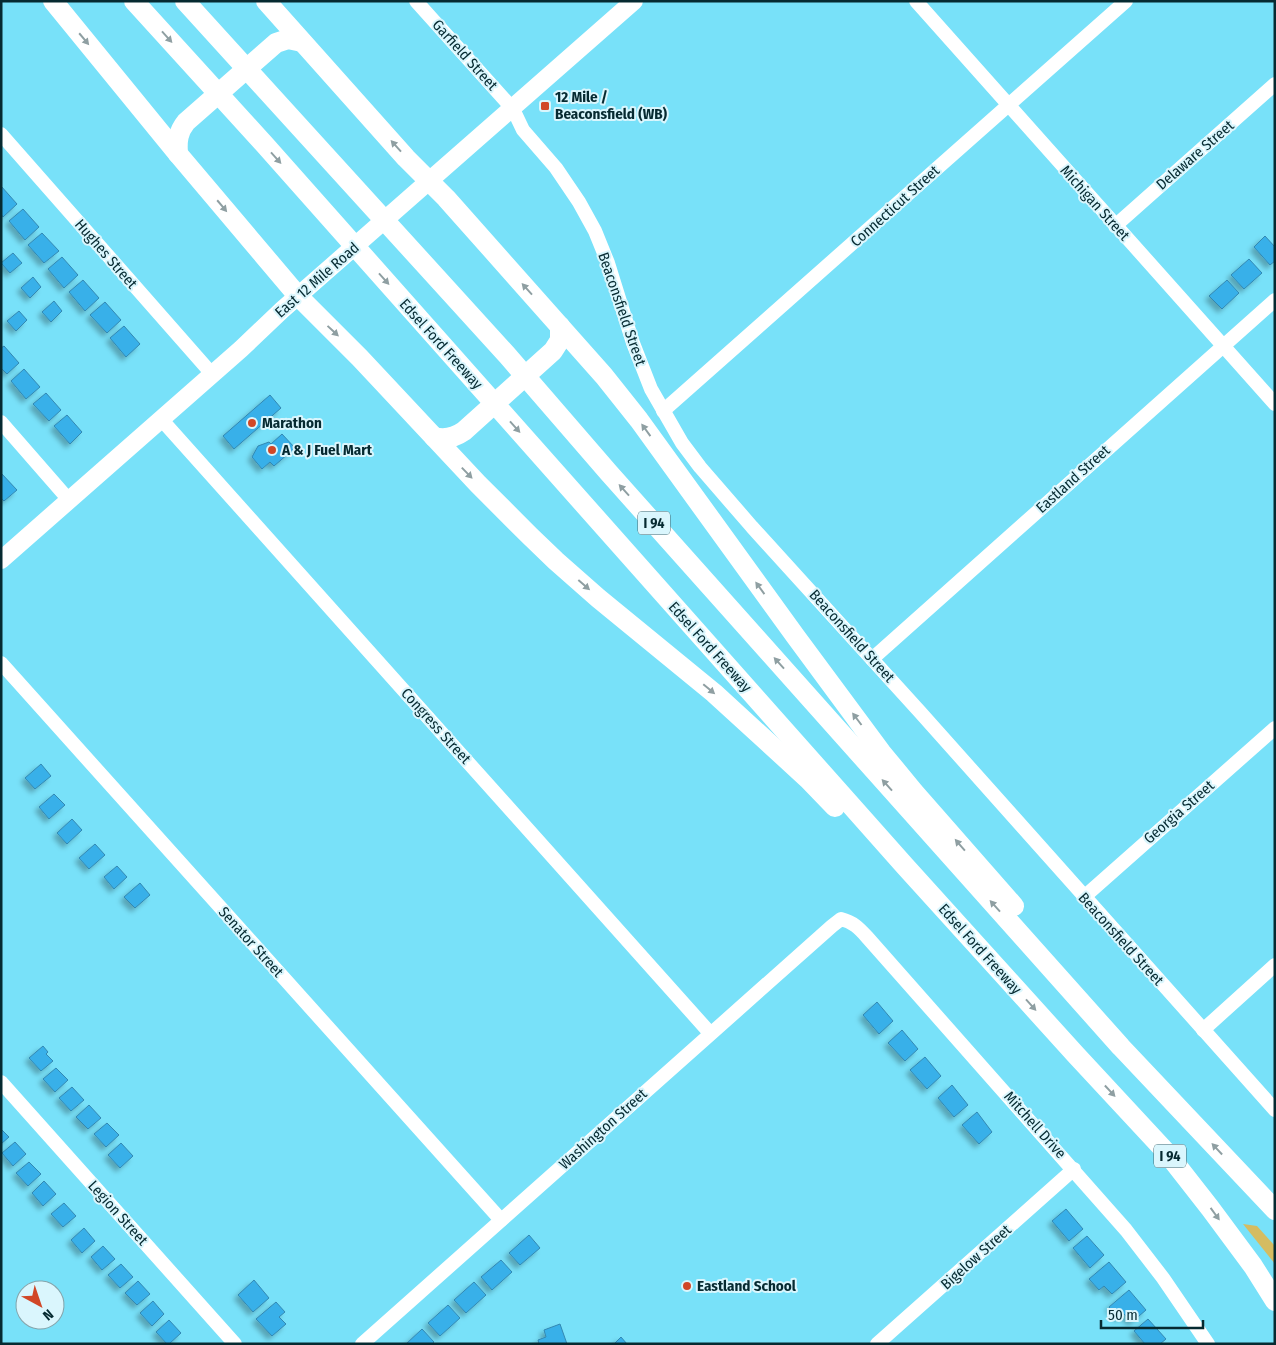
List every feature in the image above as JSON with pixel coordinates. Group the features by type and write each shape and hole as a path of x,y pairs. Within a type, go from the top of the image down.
{"highway":[{"path":"53,1 178,154 298,296 360,358 478,484 530,536 598,598 714,693 808,779 856,828 904,865"},
{"name":"Edsel Ford Freeway","path":"134,1 271,152 904,865 1167,1153 1232,1237 1275,1301"},
{"name":"I 94","path":"185,1 507,355 609,473 1121,1047 1275,1210"},
{"path":"266,1 406,158 423,187 446,198 604,376 639,420 882,752 914,792 1038,934 1121,1047"},
{"path":"178,154 178,136 186,122 276,42 288,39 302,42"},
{"path":"434,437 449,438 457,436 464,431 553,352 560,340 560,326"}],"main road":[{"name":"East 12 Mile Road","path":"1,560 634,1"}],"street":[{"name":"Garfield Street","path":"416,1 513,109"},
{"name":"Michigan Street","path":"916,1 1275,404"},
{"name":"Connecticut Street","path":"663,411 1126,1"},
{"name":"Delaware Street","path":"1115,226 1275,84"},
{"name":"Beaconsfield Street","path":"513,109 523,130 556,168 579,202 595,231 608,263 633,343 652,389 682,443 700,467 1275,1110"},
{"name":"Hughes Street","path":"1,134 212,374"},
{"name":"Eastland Street","path":"872,658 1275,300"},
{"name":"Congress Street","path":"161,420 710,1033"},
{"path":"1,422 70,500"},
{"name":"Senator Street","path":"1,663 501,1220"},
{"name":"Georgia Street","path":"1084,897 1275,728"},
{"name":"Washington Street","path":"362,1344 832,926 841,920 847,921"},
{"name":"Mitchell Drive","path":"847,921 855,924 867,937 1132,1236 1208,1344"},
{"path":"1203,1030 1275,965"},
{"name":"Legion Street","path":"1,1082 236,1344"},
{"name":"Bigelow Street","path":"877,1344 1074,1169"}],"shaded area":[{"path":"1243,1224 1257,1226 1275,1246 1275,1264"}],"building":[{"path":"1,186 17,204 3,217 1,214"},
{"path":"23,209 39,227 25,240 9,221"},
{"path":"42,233 59,251 44,263 28,245"},
{"path":"1265,236 1275,247 1275,261 1270,265 1254,247"},
{"path":"13,253 22,263 10,273 1,263"},
{"path":"62,257 78,275 64,288 48,269"},
{"path":"1249,259 1262,273 1244,289 1231,275"},
{"path":"33,277 41,287 30,298 21,288"},
{"path":"83,280 99,298 85,311 69,292"},
{"path":"1227,280 1239,293 1222,309 1209,296"},
{"path":"54,301 62,311 51,322 42,312"},
{"path":"105,302 121,320 107,333 90,315"},
{"path":"19,311 27,320 16,331 7,321"},
{"path":"124,326 140,344 126,357 110,338"},
{"path":"4,346 19,363 7,374 1,368 1,348"},
{"path":"24,369 40,387 26,399 11,381"},
{"path":"46,393 61,410 49,421 33,404"},
{"path":"270,395 281,408 234,449 223,436"},
{"path":"67,415 82,432 70,444 54,426"},
{"path":"282,434 295,448 274,466 270,462 262,469 252,457 258,446 269,442 271,444"},
{"path":"1,473 17,490 4,501 1,498"},
{"path":"41,764 51,776 35,789 25,778"},
{"path":"54,794 65,805 49,819 39,807"},
{"path":"72,819 82,830 67,844 57,833"},
{"path":"95,844 105,855 89,869 79,858"},
{"path":"117,866 127,877 114,889 104,877"},
{"path":"140,883 150,895 135,908 124,897"},
{"path":"877,1002 893,1021 879,1034 863,1015"},
{"path":"902,1030 918,1049 905,1061 888,1043"},
{"path":"43,1046 48,1052 46,1054 53,1061 41,1071 29,1058"},
{"path":"925,1057 941,1076 927,1089 910,1070"},
{"path":"56,1068 68,1080 55,1092 43,1079"},
{"path":"952,1085 968,1105 954,1117 938,1098"},
{"path":"72,1087 84,1100 71,1111 59,1098"},
{"path":"89,1105 101,1118 88,1129 76,1117"},
{"path":"977,1112 992,1132 979,1144 962,1125"},
{"path":"107,1123 119,1135 106,1147 94,1134"},
{"path":"1,1129 9,1137 1,1144"},
{"path":"15,1142 26,1154 13,1166 2,1153"},
{"path":"121,1143 133,1156 120,1168 108,1155"},
{"path":"29,1162 41,1174 28,1186 16,1173"},
{"path":"44,1181 56,1194 43,1206 32,1193"},
{"path":"64,1203 76,1216 63,1227 51,1214"},
{"path":"1066,1209 1083,1229 1069,1241 1052,1221"},
{"path":"84,1228 95,1241 82,1253 71,1240"},
{"path":"529,1235 540,1248 520,1265 509,1253"},
{"path":"1087,1236 1104,1255 1090,1268 1073,1248"},
{"path":"103,1246 115,1259 102,1270 91,1257"},
{"path":"501,1260 512,1272 492,1290 481,1277"},
{"path":"1109,1262 1126,1282 1112,1294 1104,1286 1099,1290 1089,1279"},
{"path":"121,1264 133,1277 120,1288 108,1275"},
{"path":"254,1280 269,1298 253,1312 238,1295"},
{"path":"138,1281 150,1294 137,1305 125,1293"},
{"path":"474,1282 486,1295 466,1313 454,1300"},
{"path":"1129,1290 1146,1310 1132,1322 1124,1314 1119,1318 1109,1307"},
{"path":"153,1301 164,1314 152,1326 140,1313"},
{"path":"276,1302 285,1312 279,1317 286,1324 272,1336 256,1319"},
{"path":"448,1305 460,1318 440,1336 428,1323"},
{"path":"1148,1319 1166,1339 1160,1344 1145,1344 1134,1331"},
{"path":"169,1320 181,1333 167,1344 156,1332"},
{"path":"560,1324 567,1344 539,1344 538,1340 546,1337 544,1330"},
{"path":"422,1329 434,1342 432,1344 406,1344"},
{"path":"621,1337 627,1344 614,1344"}],"place":[{"name":"12 Mile / Beaconsfield (WB)","path":"545,106"},
{"name":"Marathon","path":"252,423"},
{"name":"A & J Fuel Mart","path":"272,450"},
{"name":"Eastland School","path":"687,1286"}]}
